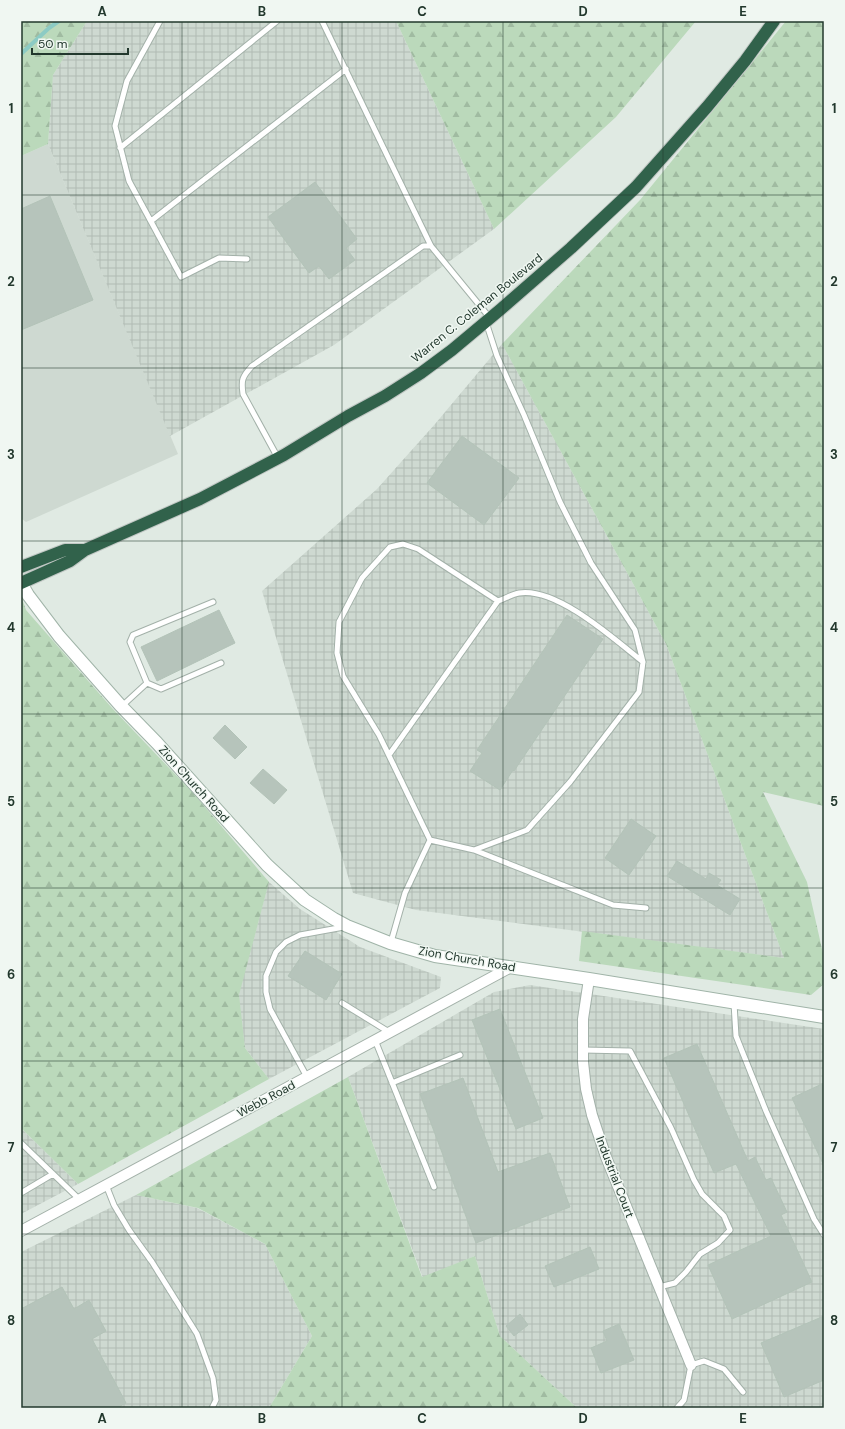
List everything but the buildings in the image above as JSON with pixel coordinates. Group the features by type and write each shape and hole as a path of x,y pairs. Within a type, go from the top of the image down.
{"highway":[{"name":"Warren C. Coleman Boulevard","path":"21,583 70,561 85,550 200,500 278,458 385,396 452,350 571,248 636,187 707,107 745,61 774,21"},
{"name":"Warren C. Coleman Boulevard","path":"21,567 65,550 85,550"}],"street":[{"name":"Zion Church Road","path":"21,583 28,595 59,636 267,865 305,900 334,919 347,926 390,943 435,956 824,1017"},
{"name":"Webb Road","path":"21,1230 511,967"},
{"name":"Industrial Court","path":"589,979 583,1019 583,1050 586,1089 592,1115 606,1157 691,1366"}],"lane":[{"path":"160,21 127,81 115,126 128,181 181,277 218,258 247,259"},
{"path":"120,148 277,21"},
{"path":"322,21 431,246 488,320 497,356 524,415 560,502 591,563 635,630 643,662 639,692 570,782 546,809 527,830 474,850"},
{"path":"151,221 346,69"},
{"path":"278,458 243,394 241,383 243,376 252,366 423,246 431,246"},
{"path":"430,840 379,735 343,676 337,653 339,622 362,578 390,547 403,544 418,549 498,601"},
{"path":"389,755 498,601 518,593 539,594 580,613 643,662"},
{"path":"213,602 133,634 130,642 147,683 161,689 220,663"},
{"path":"121,706 147,683"},
{"path":"430,840 474,850 613,906 646,908"},
{"path":"390,943 405,893 430,840"},
{"path":"307,1077 270,1010 266,992 266,976 276,952 286,942 300,935 347,926"},
{"path":"734,1002 736,1036 782,1147 814,1219 824,1235"},
{"path":"342,1003 389,1032"},
{"path":"375,1040 434,1186"},
{"path":"583,1050 630,1051 671,1128 694,1180 702,1194 724,1216 730,1230 718,1243 700,1254 675,1283 659,1287"},
{"path":"392,1083 460,1055"},
{"path":"21,1143 79,1199"},
{"path":"21,1192 53,1174"},
{"path":"106,1185 114,1205 129,1230 152,1262 197,1334 213,1378 216,1400 212,1408"},
{"path":"677,1408 684,1400 691,1366 704,1361 724,1369 743,1392"}],"shaded area":[{"path":"87,21 396,21 494,229 334,345 170,436 48,144 53,75"},
{"path":"48,144 178,454 26,522 21,518 21,156"},
{"path":"502,344 666,644 784,958 416,910 353,893 262,591 377,489 435,424"},
{"path":"269,882 300,909 360,947 441,977 440,988 269,1079 245,1048 238,995"},
{"path":"530,985 824,1029 824,1408 577,1408 500,1336 475,1256 423,1278 348,1077 494,992"},
{"path":"21,1128 78,1184 21,1214"},
{"path":"136,1195 197,1208 265,1244 312,1336 269,1408 21,1408 21,1252"}],"green space":[{"path":"21,21 87,21 53,75 48,144 21,156"},
{"path":"396,21 696,21 616,117 494,229"},
{"path":"786,21 824,21 824,806 763,792 807,882 824,958 824,984 811,995 579,961 582,931 784,958 666,644 502,344 640,200"},
{"path":"21,596 26,610 112,708 193,793 269,882 239,995 245,1048 269,1079 78,1184 21,1128"},
{"path":"348,1077 422,1277 475,1256 500,1336 577,1408 269,1408 312,1336 265,1244 198,1208 136,1195"}],"waterway":[{"path":"21,54 49,28 59,21"}]}
